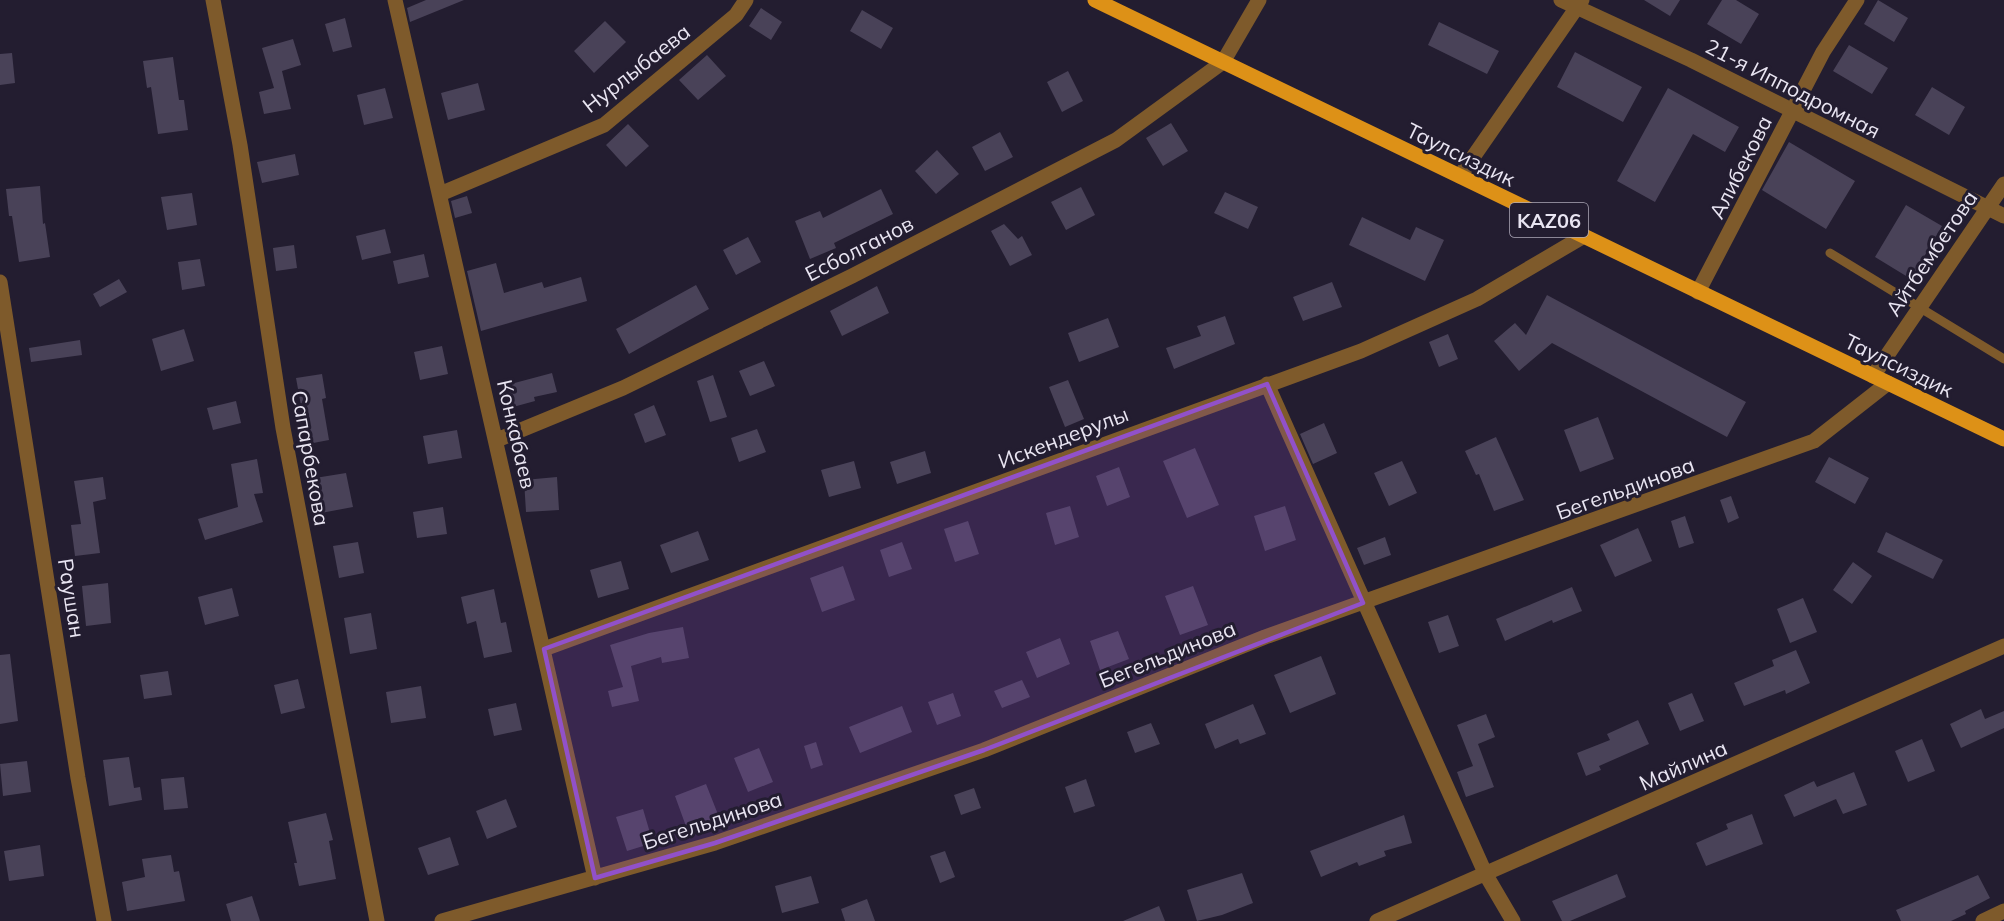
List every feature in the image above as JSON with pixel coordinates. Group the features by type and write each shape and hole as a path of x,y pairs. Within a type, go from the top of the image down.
{"main road":[{"name":"Таулсиздик","path":"1095,0 2004,439"}],"street":[{"name":"Сапарбекова","path":"213,0 240,145 283,428 377,921"},
{"name":"Конкабаев","path":"395,0 595,878"},
{"name":"Нурлыбаева","path":"440,194 604,125 736,15 746,0"},
{"path":"1223,62 1259,0"},
{"name":"21-я Ипподромная","path":"1561,0 1579,4 2004,216"},
{"name":"Алибекова","path":"1698,292 1823,52 1857,0"},
{"path":"1460,176 1579,4"},
{"name":"Есболганов","path":"497,440 623,388 852,276 1116,140 1223,62"},
{"name":"Айтбембетова","path":"1873,376 2004,184"},
{"name":"Искендерулы","path":"544,649 1361,351 1476,299 1584,236"},
{"name":"Раушан","path":"0,282 78,778 104,921"},
{"name":"Бегельдинова","path":"442,921 715,843 984,750 1265,637 1814,441 1888,383"},
{"path":"1267,384 1486,875 1513,921"},
{"name":"Майлина","path":"1377,921 2004,646"},
{"path":"1983,921 2004,911"}],"lane":[{"path":"1830,253 2004,359"}],"highlighted area":[{"path":"1267,384 1363,603 984,750 715,843 595,878 544,649"}],"building":[{"path":"426,0 464,0 410,22 407,8"},
{"path":"1644,0 1680,0 1670,16"},
{"path":"1722,0 1736,0 1759,14 1741,44 1707,24"},
{"path":"1878,0 1908,18 1894,42 1864,24"},
{"path":"761,8 782,22 771,40 749,26"},
{"path":"862,10 893,28 881,49 850,31"},
{"path":"345,18 352,47 333,52 325,24"},
{"path":"605,21 626,42 594,73 574,51"},
{"path":"1439,22 1499,51 1487,74 1428,45"},
{"path":"293,39 301,65 282,71 291,109 264,114 259,92 274,88 262,48"},
{"path":"1849,45 1888,68 1872,94 1833,71"},
{"path":"1575,52 1642,87 1623,122 1557,87"},
{"path":"12,53 15,83 0,85 0,54"},
{"path":"707,55 726,76 698,100 679,80"},
{"path":"173,57 179,100 184,100 188,130 158,134 151,87 147,88 143,61"},
{"path":"1068,71 1083,101 1062,112 1047,82"},
{"path":"478,83 485,110 448,120 441,93"},
{"path":"1932,87 1965,107 1949,135 1915,115"},
{"path":"385,88 393,118 364,125 357,95"},
{"path":"1668,88 1739,127 1725,152 1693,134 1655,202 1617,181"},
{"path":"1171,123 1188,151 1163,166 1146,138"},
{"path":"628,124 649,146 626,167 606,145"},
{"path":"1000,132 1013,157 985,171 972,147"},
{"path":"1789,142 1855,181 1826,229 1762,190"},
{"path":"937,150 959,174 936,194 915,171"},
{"path":"295,154 299,175 262,183 257,162"},
{"path":"40,186 43,224 45,223 50,257 19,262 6,189"},
{"path":"1081,187 1095,215 1066,230 1051,202"},
{"path":"881,189 893,214 834,243 836,248 810,259 795,221 820,211 823,218"},
{"path":"1225,192 1258,207 1248,229 1214,213"},
{"path":"192,193 197,225 167,230 161,197"},
{"path":"467,196 472,213 455,218 451,201"},
{"path":"1906,205 1942,226 1911,279 1875,257"},
{"path":"1362,217 1410,240 1416,227 1444,240 1425,281 1349,245"},
{"path":"1004,224 1018,239 1022,236 1032,255 1010,266 991,231"},
{"path":"385,229 391,253 362,260 356,236"},
{"path":"748,237 761,262 736,275 723,250"},
{"path":"294,245 297,268 276,271 273,248"},
{"path":"424,254 429,277 398,284 393,261"},
{"path":"200,259 205,286 182,290 178,262"},
{"path":"496,263 504,293 542,282 544,288 581,277 587,301 481,331 467,271"},
{"path":"119,279 127,292 100,307 93,294"},
{"path":"1332,282 1342,307 1303,321 1293,297"},
{"path":"696,285 709,309 629,354 616,329"},
{"path":"877,286 889,313 842,336 830,311"},
{"path":"1547,295 1746,402 1727,437 1552,343 1519,371 1494,341 1515,323 1526,335"},
{"path":"1225,316 1235,344 1174,369 1166,348 1201,336 1197,326"},
{"path":"1108,318 1119,347 1079,362 1068,333"},
{"path":"184,329 194,361 161,371 152,339"},
{"path":"1448,334 1458,359 1439,367 1429,342"},
{"path":"80,340 82,355 31,362 29,348"},
{"path":"442,346 448,374 420,380 414,352"},
{"path":"764,361 775,386 750,396 739,371"},
{"path":"552,373 557,392 534,397 535,401 513,407 507,385"},
{"path":"322,374 326,398 322,399 329,440 308,444 296,378"},
{"path":"713,375 727,417 710,422 697,381"},
{"path":"1068,380 1084,419 1065,427 1049,387"},
{"path":"236,401 241,423 213,430 207,408"},
{"path":"654,405 666,435 645,443 634,414"},
{"path":"1598,417 1614,459 1580,472 1564,430"},
{"path":"1324,423 1337,453 1313,464 1300,434"},
{"path":"757,429 766,452 739,462 731,438"},
{"path":"457,430 462,458 428,464 423,436"},
{"path":"1496,437 1524,500 1494,511 1479,474 1476,475 1465,451"},
{"path":"1195,448 1219,505 1187,518 1163,461"},
{"path":"925,451 931,473 897,484 890,462"},
{"path":"1829,457 1869,478 1855,504 1815,482"},
{"path":"257,459 263,493 254,494 263,522 205,540 198,519 238,507 231,464"},
{"path":"854,461 861,488 829,497 821,470"},
{"path":"1402,461 1417,493 1389,506 1374,473"},
{"path":"1119,467 1130,497 1107,506 1096,476"},
{"path":"346,473 353,507 321,513 315,478"},
{"path":"103,477 106,499 93,502 100,553 75,556 71,525 81,524 74,481"},
{"path":"557,477 559,510 526,512 524,480"},
{"path":"1731,496 1739,518 1728,523 1720,500"},
{"path":"1070,506 1079,537 1055,545 1046,513"},
{"path":"1285,506 1296,540 1265,551 1254,516"},
{"path":"443,507 447,534 417,538 413,512"},
{"path":"1685,516 1694,543 1679,548 1671,521"},
{"path":"968,521 979,554 955,562 944,529"},
{"path":"1638,528 1652,561 1615,577 1600,545"},
{"path":"698,531 709,560 671,573 660,545"},
{"path":"1886,532 1943,560 1933,579 1877,552"},
{"path":"1385,537 1391,555 1364,565 1357,548"},
{"path":"358,542 364,573 339,578 333,546"},
{"path":"902,542 912,569 889,577 880,550"},
{"path":"621,561 629,589 598,598 590,570"},
{"path":"1853,562 1872,576 1852,604 1833,590"},
{"path":"843,566 855,600 822,612 810,578"},
{"path":"108,583 111,623 86,626 82,586"},
{"path":"1193,586 1208,625 1180,635 1165,596"},
{"path":"1572,587 1582,611 1553,623 1552,620 1505,641 1496,619"},
{"path":"232,588 239,616 205,625 198,597"},
{"path":"494,589 501,623 506,622 512,652 484,658 476,621 467,624 461,597"},
{"path":"1803,598 1817,632 1790,643 1777,609"},
{"path":"371,613 377,649 350,654 344,618"},
{"path":"1448,615 1459,646 1439,653 1428,622"},
{"path":"683,627 689,658 662,663 661,657 631,666 639,701 612,707 608,691 623,687 610,645 649,633"},
{"path":"1118,631 1129,659 1100,670 1090,641"},
{"path":"1060,638 1070,664 1037,678 1026,652"},
{"path":"1796,650 1810,683 1786,694 1785,690 1744,706 1734,683 1774,666 1772,660"},
{"path":"10,654 18,721 0,724 0,655"},
{"path":"1321,656 1336,694 1290,713 1274,675"},
{"path":"168,671 172,695 144,699 140,675"},
{"path":"298,679 305,708 281,714 274,685"},
{"path":"1022,680 1030,697 1002,708 994,691"},
{"path":"421,686 426,718 391,723 386,692"},
{"path":"953,693 961,716 937,725 928,702"},
{"path":"1692,693 1704,721 1680,731 1668,703"},
{"path":"516,703 522,730 494,736 488,709"},
{"path":"1253,704 1266,734 1240,744 1238,739 1215,749 1205,724"},
{"path":"902,706 912,732 860,753 849,727"},
{"path":"1981,709 1985,719 2004,711 2004,728 1961,748 1950,724"},
{"path":"1486,714 1495,737 1478,744 1494,787 1466,797 1457,772 1473,766 1457,725"},
{"path":"1638,720 1649,744 1599,766 1601,770 1586,776 1577,753 1610,740 1607,734"},
{"path":"1151,723 1160,744 1135,753 1127,732"},
{"path":"1922,739 1935,771 1908,782 1895,751"},
{"path":"816,742 823,765 811,769 804,746"},
{"path":"759,748 773,782 748,792 734,758"},
{"path":"129,757 134,788 140,787 142,800 109,806 103,760"},
{"path":"27,761 31,792 3,796 0,764"},
{"path":"1854,772 1867,805 1843,814 1836,799 1794,817 1784,795 1814,781 1817,787"},
{"path":"184,777 188,808 164,810 161,779"},
{"path":"1086,779 1095,806 1074,813 1065,787"},
{"path":"706,784 719,817 687,829 675,796"},
{"path":"974,788 981,808 961,815 954,795"},
{"path":"506,799 517,827 487,839 476,811"},
{"path":"643,809 653,843 627,851 616,817"},
{"path":"326,813 333,840 329,841 336,879 299,886 294,863 297,863 288,822"},
{"path":"1752,814 1763,844 1706,866 1696,843 1728,829 1726,824"},
{"path":"1404,815 1412,843 1384,851 1386,856 1359,866 1357,862 1321,877 1310,851"},
{"path":"450,837 459,865 428,875 418,848"},
{"path":"40,845 44,876 9,881 4,851"},
{"path":"945,851 955,877 940,883 930,856"},
{"path":"171,855 174,872 179,871 185,901 127,911 122,882 145,877 142,859"},
{"path":"1242,873 1253,903 1222,915 1197,921 1187,890"},
{"path":"1617,874 1626,897 1570,921 1562,921 1552,901"},
{"path":"1978,875 1990,898 1965,911 1966,914 1951,921 1901,921 1896,910"},
{"path":"811,876 819,903 782,913 775,886"},
{"path":"252,896 260,921 231,921 226,904"},
{"path":"867,899 875,921 845,921 841,909"},
{"path":"1159,906 1165,921 1123,921"}]}
